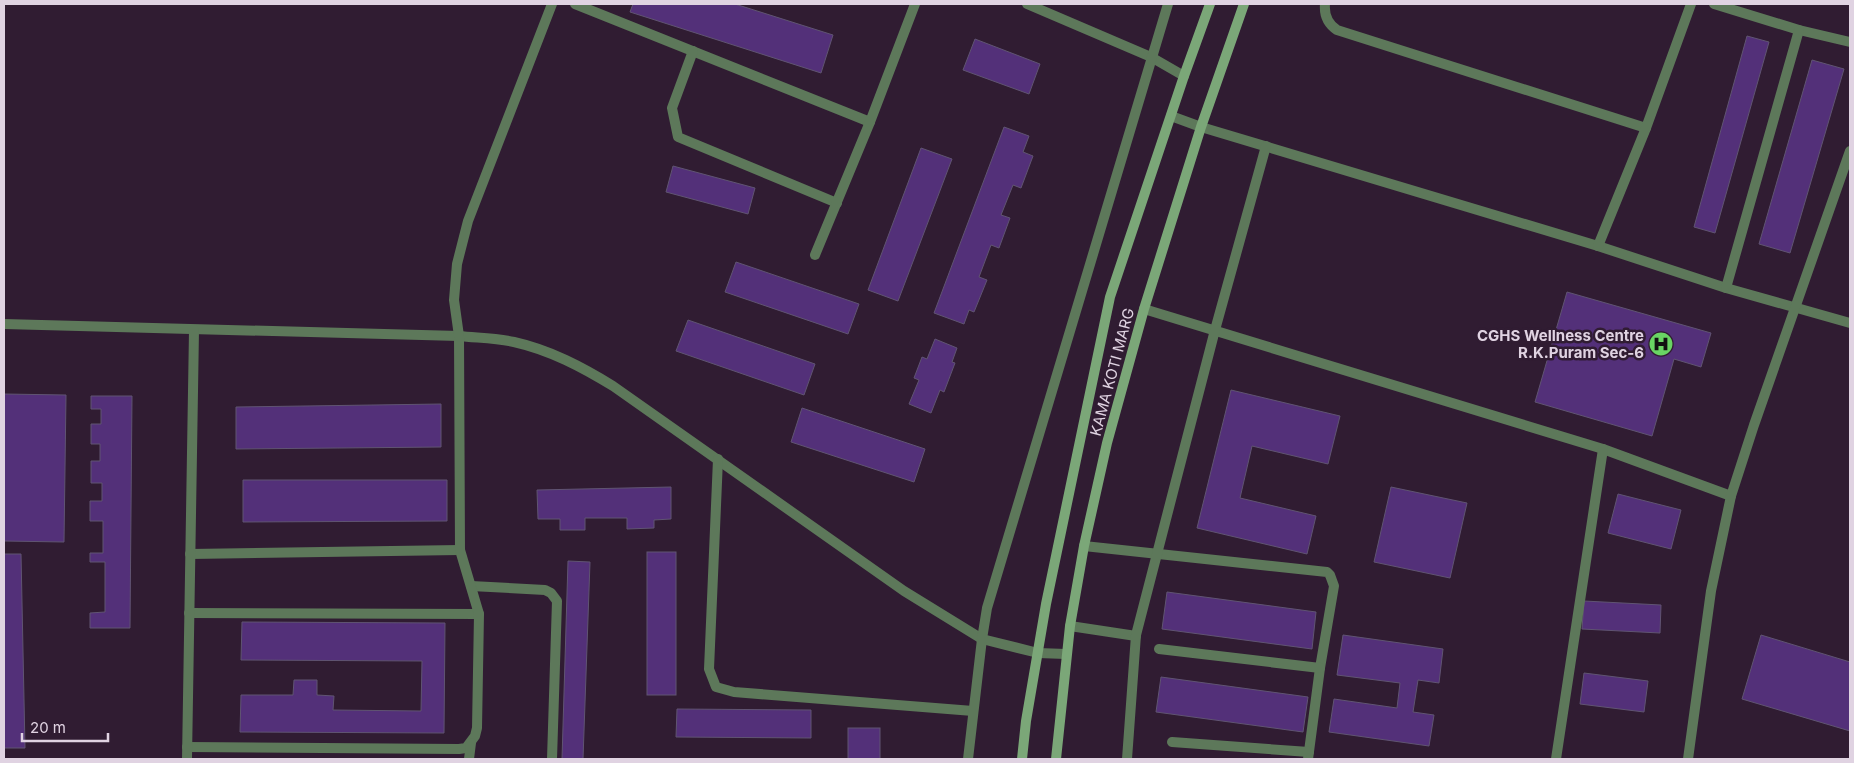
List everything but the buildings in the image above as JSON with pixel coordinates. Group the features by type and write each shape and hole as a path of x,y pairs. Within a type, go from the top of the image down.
{"street":[{"path":"469,759 471,744 477,728 479,614 460,550 459,336 454,300 456,273 462,243 552,4"},
{"path":"575,4 870,122"},
{"path":"815,255 870,122 915,4"},
{"path":"1027,4 1151,57 1184,76"},
{"path":"968,759 987,608 1168,4"},
{"name":"KAMA KOTI MARG","path":"1022,759 1026,721 1063,517 1110,297 1210,4"},
{"name":"KAMA KOTI MARG","path":"1056,759 1070,626 1084,546 1107,443 1144,309 1201,127 1244,4"},
{"path":"1324,4 1324,13 1328,21 1338,30 1646,128"},
{"path":"1598,246 1646,128 1691,4"},
{"path":"1714,4 1799,30 1850,42"},
{"path":"1726,288 1799,30"},
{"path":"692,51 672,108 678,137 837,203"},
{"path":"1171,116 1201,127 1598,246 1726,288 1850,323"},
{"path":"1127,759 1136,636 1215,330 1266,146"},
{"path":"1688,759 1712,591 1731,496 1850,151"},
{"path":"1144,309 1603,449 1731,496"},
{"path":"4,324 459,336 513,342 575,363 614,386 904,591 982,639 1038,653 1066,654"},
{"path":"187,759 194,330"},
{"path":"1556,759 1603,449"},
{"path":"718,459 709,669 716,687 734,692 973,711"},
{"path":"1084,546 1327,572 1330,575 1334,586 1308,756 1172,742"},
{"path":"190,554 460,550"},
{"path":"470,586 545,590 551,593 557,601 552,759"},
{"path":"189,613 479,614"},
{"path":"1070,626 1136,636"},
{"path":"1159,649 1320,668"},
{"path":"187,747 459,749 466,748 471,744"}],"place":[{"name":"CGHS Wellness Centre R.K.Puram Sec-6","path":"1661,344"}]}
